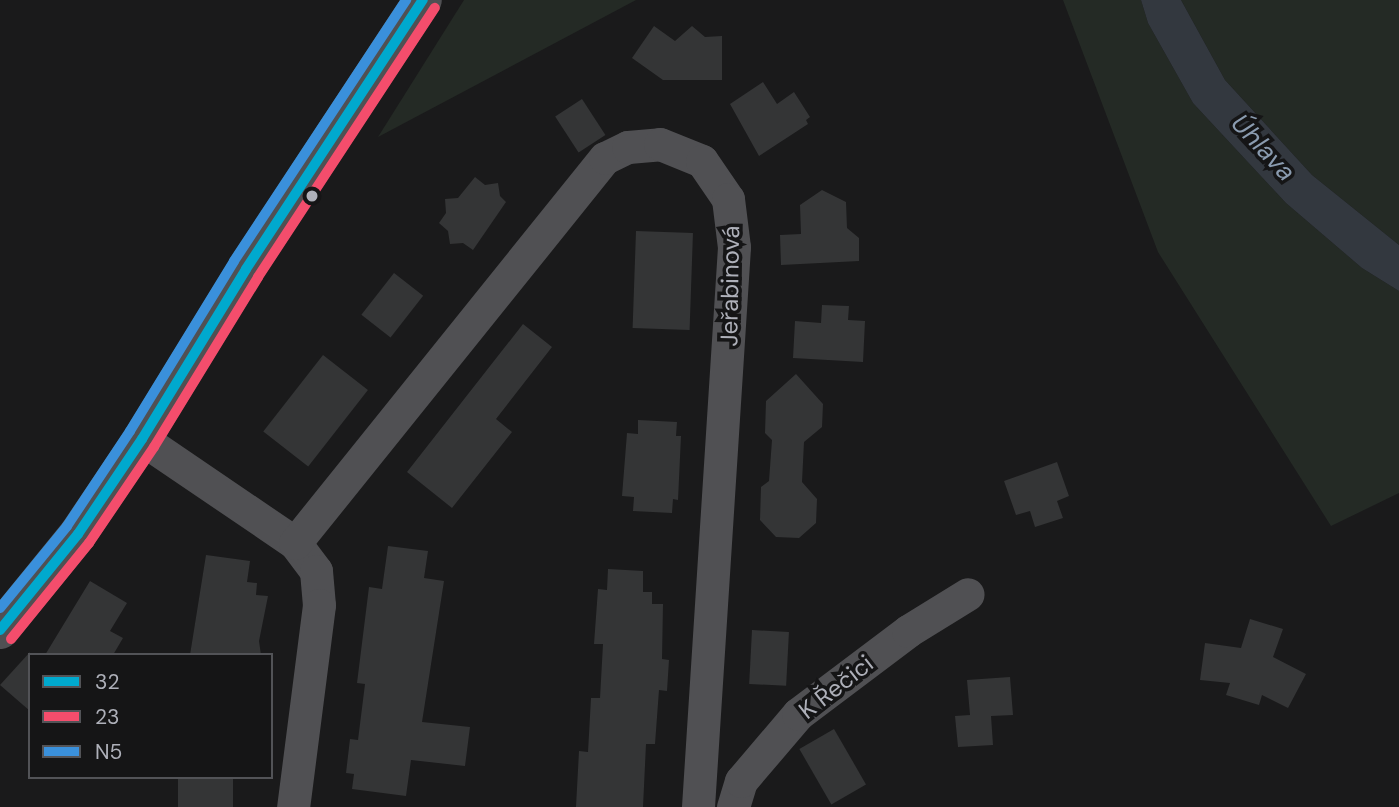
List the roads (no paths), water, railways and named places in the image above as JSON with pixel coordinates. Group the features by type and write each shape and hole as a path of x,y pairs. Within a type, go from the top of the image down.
{"street":[{"path":"0,630 78,534 142,439 246,269 423,0"},
{"name":"Jeřabinová","path":"295,543 604,158 628,147 660,144 702,161 728,199 734,247 698,807"},
{"path":"142,439 295,543 316,571 319,605 293,807"},
{"name":"K Řečici","path":"733,807 741,781 798,714 908,631 968,594"}],"water":[{"name":"Úhlava","path":"1141,0 1181,0 1225,80 1312,175 1399,245 1399,291 1362,268 1286,203 1193,103 1148,23"}]}
